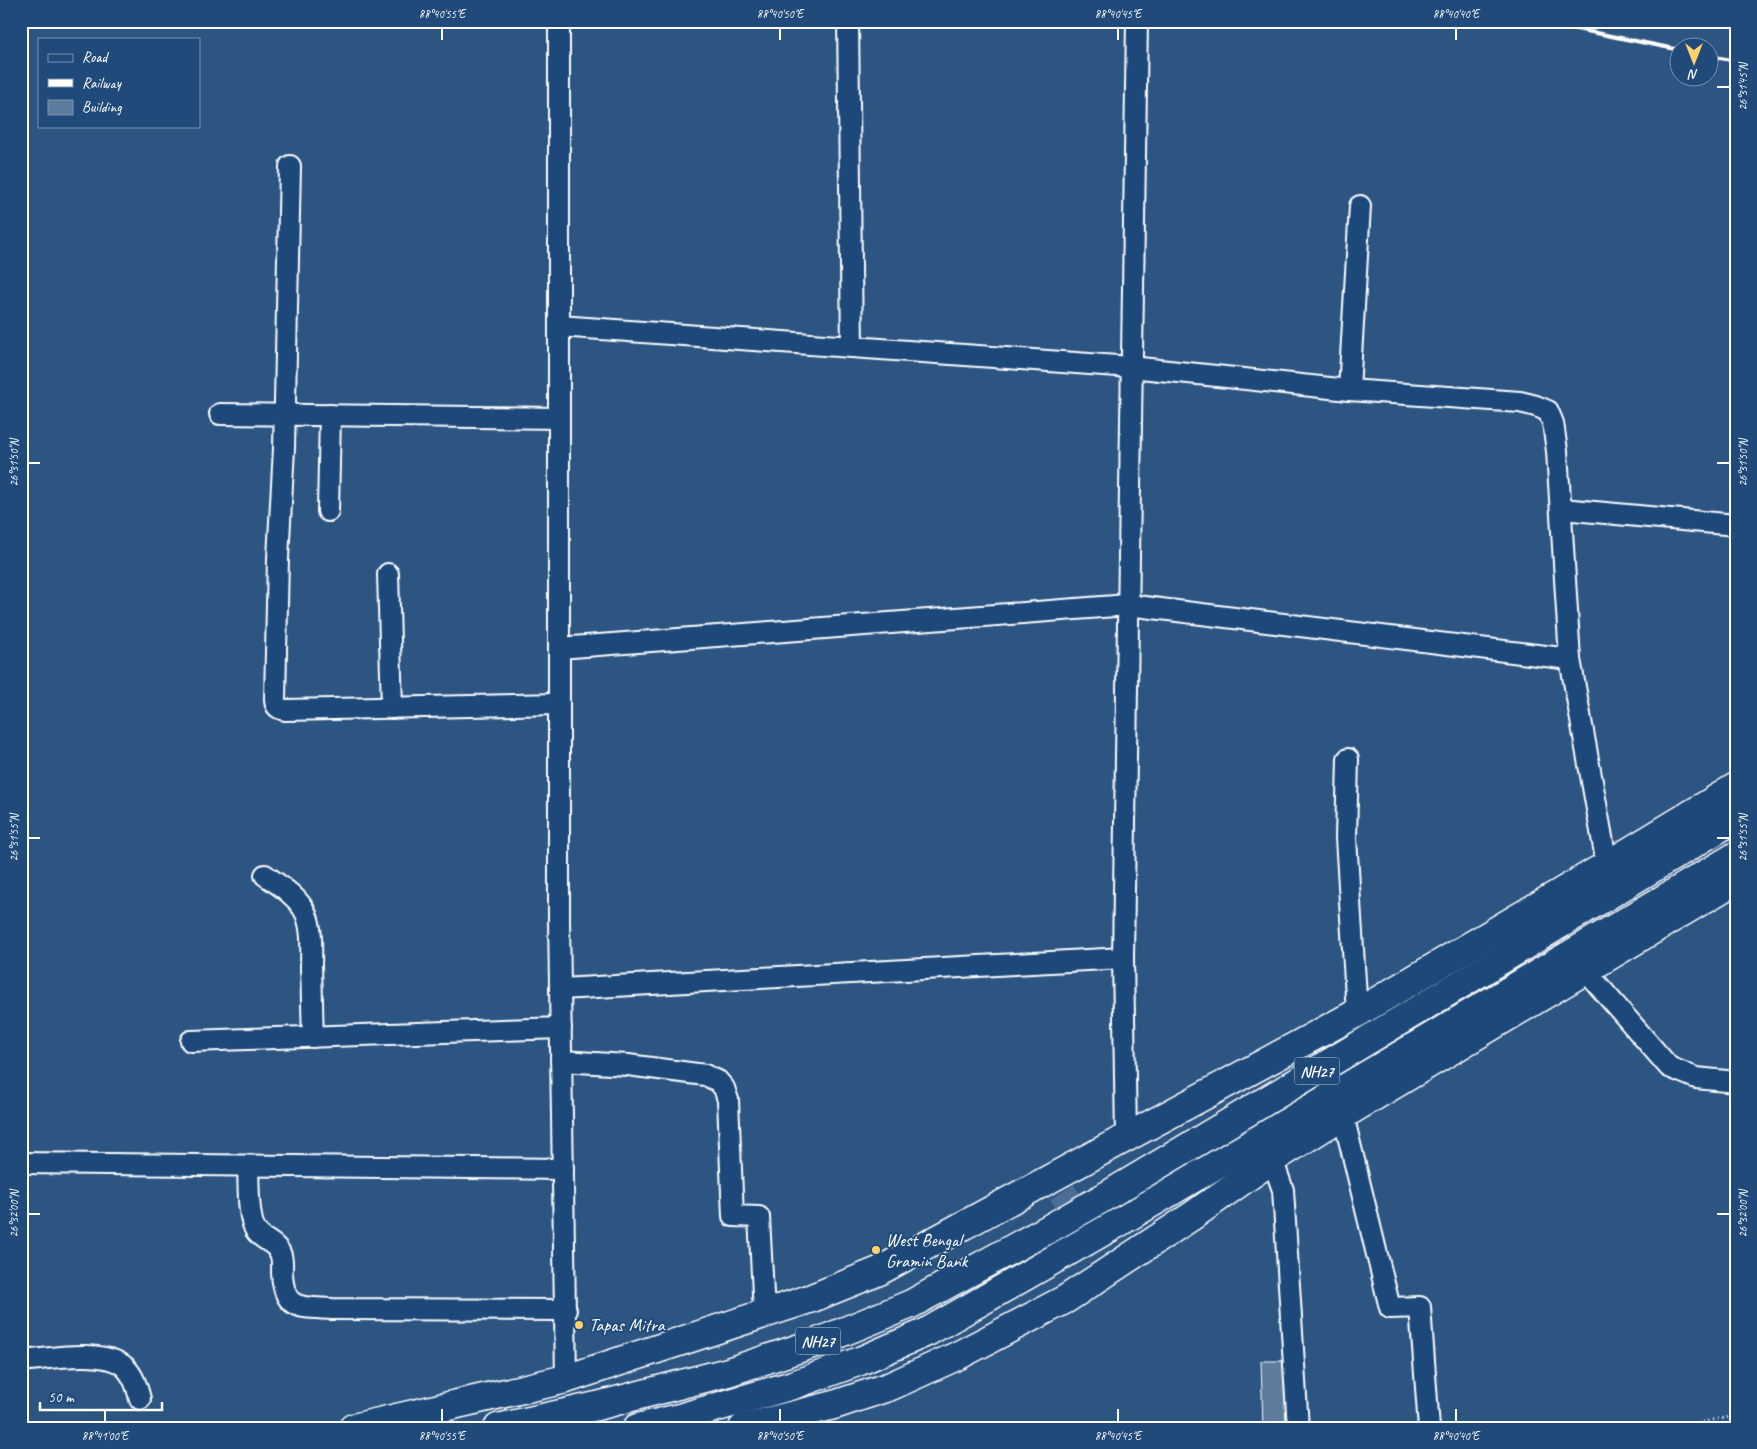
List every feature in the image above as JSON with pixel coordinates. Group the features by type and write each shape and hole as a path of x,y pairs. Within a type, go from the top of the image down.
{"main road":[{"path":"353,1428 566,1379 812,1298 879,1271 1058,1184 1126,1136 1357,1013 1736,786"},
{"name":"NH27","path":"498,1428 596,1406 728,1372 818,1342 911,1304 1052,1228 1736,818"},
{"name":"NH27","path":"637,1428 683,1417 793,1385 860,1361 927,1332 1118,1223 1736,856"},
{"path":"743,1428 834,1405 891,1386 1066,1299 1192,1216 1270,1161 1343,1115 1736,880"},
{"path":"1095,1244 1111,1268"}],"street":[{"path":"559,21 560,989 566,1379"},
{"path":"848,21 852,347"},
{"path":"1126,1136 1123,958 1137,21"},
{"path":"290,166 275,702 279,708 286,710 559,704"},
{"path":"1349,390 1360,206"},
{"path":"559,326 1131,367 1349,390 1520,402 1548,411 1553,423 1556,442 1562,509 1570,659 1607,865"},
{"path":"220,414 559,418"},
{"path":"328,511 330,416"},
{"path":"1562,509 1736,524"},
{"path":"388,574 392,708"},
{"path":"559,648 1128,605 1570,659"},
{"path":"1348,759 1346,838 1357,1013"},
{"path":"265,875 290,894 306,914 310,931 313,1037"},
{"path":"560,989 1123,958"},
{"path":"1585,970 1669,1067 1696,1078 1736,1082"},
{"path":"191,1042 561,1028"},
{"path":"561,1062 637,1066 705,1075 718,1081 724,1088 728,1100 733,1216 759,1217 764,1314"},
{"path":"1343,1115 1390,1308 1420,1307 1429,1428"},
{"path":"1270,1161 1276,1170 1283,1190 1298,1428"},
{"path":"21,1163 563,1169"},
{"path":"248,1166 251,1218 255,1230 279,1250 282,1259 283,1288 287,1299 294,1304 306,1308 332,1309 566,1310"},
{"path":"21,1361 72,1356 111,1360 124,1367 135,1381 140,1399"}],"path":[{"path":"1678,1428 1736,1416"}],"building":[{"path":"1261,1361 1288,1361 1290,1428 1263,1428"}],"tunnel":[{"path":"1062,1192 1095,1244"}],"railway":[{"path":"1537,21 1670,48"},
{"path":"1720,58 1736,61"}],"place":[{"name":"West Bengal Gramin Bank","path":"876,1250"},
{"name":"Tapas Mitra","path":"579,1325"}]}
